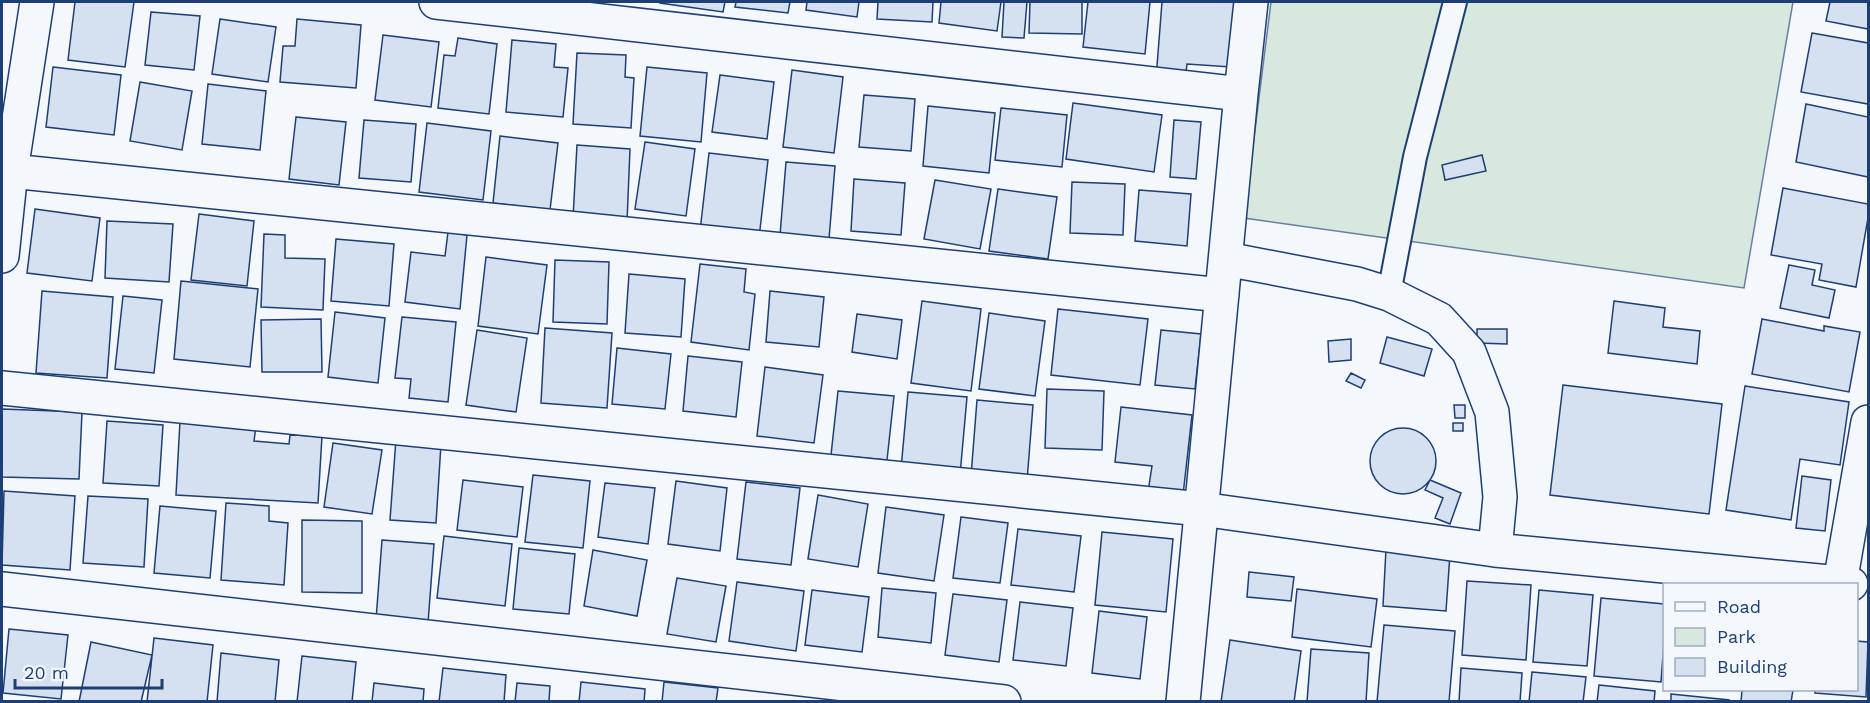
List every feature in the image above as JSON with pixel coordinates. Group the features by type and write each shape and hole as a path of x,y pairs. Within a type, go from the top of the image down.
{"street":[{"path":"2,256 11,171 37,2"},
{"path":"435,2 1241,94"},
{"path":"1183,702 1251,2"},
{"path":"11,171 1222,296"},
{"path":"1226,259 1356,284 1389,294 1439,319 1468,352 1492,412 1500,497 1495,550"},
{"path":"2,388 1201,509 1495,550 1833,583"},
{"path":"1854,583 1869,422"},
{"path":"2,589 1004,702"}],"lane":[{"path":"1389,294 1415,157 1455,2"}],"green space":[{"path":"1271,2 1793,2 1744,288 1244,218"}],"building":[{"path":"75,2 134,2 125,67 68,60"},
{"path":"660,2 725,2 723,12"},
{"path":"736,2 790,2 788,13 735,7"},
{"path":"807,2 859,2 857,17 806,10"},
{"path":"878,2 933,2 932,22 877,19"},
{"path":"941,2 1001,2 997,31 939,23"},
{"path":"1004,2 1027,2 1024,38 1002,37"},
{"path":"1030,2 1082,2 1082,34 1029,33"},
{"path":"1088,2 1150,2 1145,54 1083,47"},
{"path":"1162,2 1236,2 1231,67 1187,64 1185,81 1156,79"},
{"path":"1830,2 1868,2 1868,29 1826,21"},
{"path":"151,12 200,16 194,70 145,65"},
{"path":"220,19 276,27 268,82 212,74"},
{"path":"297,19 361,25 356,88 280,82 283,46 295,46"},
{"path":"1812,33 1868,43 1868,104 1801,92"},
{"path":"383,35 439,42 431,107 375,100"},
{"path":"458,38 497,44 489,114 438,108 444,55 455,56"},
{"path":"512,40 556,44 554,67 568,68 563,117 506,112"},
{"path":"577,53 626,55 625,77 634,78 631,128 573,124"},
{"path":"53,67 121,75 114,135 46,127"},
{"path":"647,67 707,73 701,142 640,136"},
{"path":"792,70 843,77 834,153 783,147"},
{"path":"720,75 774,82 767,139 712,132"},
{"path":"140,82 192,91 182,150 130,141"},
{"path":"208,84 266,91 260,150 202,144"},
{"path":"864,95 915,99 911,151 859,147"},
{"path":"1073,103 1162,115 1154,172 1066,159"},
{"path":"1806,104 1868,117 1868,177 1796,162"},
{"path":"928,106 995,113 989,173 923,166"},
{"path":"1001,108 1067,115 1062,167 995,160"},
{"path":"296,117 346,122 339,185 289,179"},
{"path":"364,120 416,124 411,182 359,178"},
{"path":"1174,120 1201,122 1196,179 1170,177"},
{"path":"427,123 491,131 483,200 419,192"},
{"path":"500,136 558,143 550,210 493,203"},
{"path":"645,142 695,149 686,216 635,209"},
{"path":"577,145 630,149 627,222 573,218"},
{"path":"709,153 768,160 759,238 700,231"},
{"path":"1482,155 1486,171 1445,180 1442,165"},
{"path":"786,162 835,166 829,239 780,235"},
{"path":"854,179 905,183 901,235 851,231"},
{"path":"935,180 991,189 980,249 924,239"},
{"path":"1072,182 1125,184 1123,235 1070,233"},
{"path":"1783,188 1868,204 1868,218 1856,287 1819,280 1822,264 1771,255"},
{"path":"998,189 1057,197 1048,259 989,251"},
{"path":"1139,190 1191,194 1187,246 1135,241"},
{"path":"35,209 100,218 92,281 27,273"},
{"path":"199,214 254,221 247,286 191,280"},
{"path":"107,221 173,224 169,282 105,278"},
{"path":"448,232 467,235 460,309 405,302 411,252 445,256"},
{"path":"264,234 285,235 285,258 325,259 323,310 261,307"},
{"path":"336,239 394,244 389,306 331,301"},
{"path":"486,257 547,265 538,334 478,326"},
{"path":"555,260 609,262 607,324 553,322"},
{"path":"700,264 746,269 744,292 755,294 749,350 691,342"},
{"path":"1789,265 1815,270 1812,285 1835,290 1829,318 1780,308"},
{"path":"629,274 685,279 681,337 625,333"},
{"path":"181,281 258,289 250,367 174,359"},
{"path":"42,291 113,297 107,378 36,373"},
{"path":"770,291 824,297 819,347 766,342"},
{"path":"123,296 162,300 154,373 115,369"},
{"path":"922,301 981,309 971,391 911,383"},
{"path":"1614,301 1665,308 1663,327 1700,331 1697,364 1608,353"},
{"path":"1058,309 1148,319 1140,385 1051,375"},
{"path":"335,312 385,318 378,383 328,377"},
{"path":"989,313 1045,321 1035,396 979,389"},
{"path":"857,314 902,320 897,359 852,352"},
{"path":"402,317 456,322 448,402 409,398 411,379 395,378"},
{"path":"321,319 322,372 262,372 261,320"},
{"path":"1762,319 1824,331 1824,326 1860,332 1849,392 1752,374"},
{"path":"545,328 612,333 607,408 541,403"},
{"path":"1477,329 1507,329 1507,344 1477,343"},
{"path":"477,330 527,338 516,412 466,405"},
{"path":"1161,330 1201,334 1195,389 1155,385"},
{"path":"1387,337 1432,349 1424,376 1380,363"},
{"path":"1351,339 1351,360 1329,362 1328,341"},
{"path":"617,348 671,354 665,409 612,404"},
{"path":"688,356 742,362 736,417 683,411"},
{"path":"765,367 823,375 814,443 757,436"},
{"path":"1351,373 1365,380 1361,388 1346,381"},
{"path":"1563,385 1722,404 1709,514 1550,495"},
{"path":"1745,386 1849,402 1840,465 1800,459 1791,520 1726,510"},
{"path":"1047,389 1104,391 1102,450 1045,448"},
{"path":"838,391 894,396 887,460 831,455"},
{"path":"908,392 967,397 960,475 901,469"},
{"path":"977,400 1033,405 1027,481 971,476"},
{"path":"1454,405 1465,405 1465,418 1455,418"},
{"path":"1121,407 1192,415 1183,495 1148,492 1152,466 1115,462"},
{"path":"2,409 82,412 79,479 2,477"},
{"path":"107,421 163,425 159,486 103,483"},
{"path":"180,421 256,426 254,441 289,444 290,435 322,436 318,503 176,495"},
{"path":"1453,423 1463,423 1463,431 1453,431"},
{"path":"1403,428 1415,431 1426,438 1433,449 1436,461 1433,473 1426,484 1415,491 1403,494 1391,491 1380,484 1373,473 1370,461 1373,449 1380,438 1391,431"},
{"path":"396,439 441,444 436,523 390,520"},
{"path":"333,443 382,450 372,514 324,507"},
{"path":"533,475 590,481 583,548 525,542"},
{"path":"1802,476 1831,480 1825,531 1796,528"},
{"path":"463,480 523,487 517,537 457,530"},
{"path":"1430,480 1461,493 1450,524 1435,518 1443,498 1425,490"},
{"path":"676,481 727,488 720,551 668,544"},
{"path":"746,482 800,488 791,565 737,559"},
{"path":"605,483 655,488 648,544 598,537"},
{"path":"4,491 75,496 70,570 2,565"},
{"path":"818,495 868,504 858,567 808,559"},
{"path":"88,496 148,499 144,567 83,563"},
{"path":"226,503 269,506 269,521 288,523 284,585 221,580"},
{"path":"160,506 216,511 210,578 154,573"},
{"path":"886,507 944,515 934,581 878,573"},
{"path":"961,517 1008,523 1000,583 953,578"},
{"path":"302,520 362,521 362,593 302,592"},
{"path":"1018,529 1081,536 1074,592 1011,585"},
{"path":"1102,532 1173,539 1166,612 1095,605"},
{"path":"444,536 512,544 505,606 437,598"},
{"path":"382,540 434,544 428,623 376,620"},
{"path":"519,548 575,554 569,614 513,609"},
{"path":"1386,549 1450,554 1446,611 1383,606"},
{"path":"593,550 647,560 637,616 584,606"},
{"path":"1249,572 1294,577 1291,601 1247,597"},
{"path":"677,578 726,586 716,642 667,634"},
{"path":"1467,581 1531,585 1526,660 1462,655"},
{"path":"737,582 804,591 796,651 729,641"},
{"path":"882,588 936,593 931,643 878,637"},
{"path":"1297,589 1377,599 1371,647 1292,637"},
{"path":"812,590 869,597 862,652 805,645"},
{"path":"1539,590 1593,595 1587,666 1533,662"},
{"path":"953,594 1007,600 999,662 945,655"},
{"path":"1601,598 1663,604 1661,682 1594,676"},
{"path":"1020,602 1073,608 1066,666 1013,660"},
{"path":"1099,611 1147,617 1140,679 1092,673"},
{"path":"1384,625 1455,631 1449,702 1377,702"},
{"path":"9,629 68,635 61,699 3,693"},
{"path":"154,638 213,645 207,702 147,702"},
{"path":"1230,640 1301,651 1294,702 1221,702"},
{"path":"1858,641 1868,642 1866,697 1815,693 1815,691 1858,691"},
{"path":"91,642 152,655 141,702 79,702"},
{"path":"1311,649 1369,653 1366,702 1307,702"},
{"path":"221,653 279,660 275,702 217,702"},
{"path":"302,656 356,662 352,702 297,702"},
{"path":"443,668 506,675 504,702 439,702"},
{"path":"1461,668 1522,673 1520,702 1459,702"},
{"path":"1532,672 1586,677 1583,702 1529,702"},
{"path":"581,682 645,689 644,702 579,702"},
{"path":"664,682 718,688 716,702 662,702"},
{"path":"374,683 424,689 423,702 372,702"},
{"path":"517,683 550,686 549,701 552,702 515,702"},
{"path":"1599,685 1655,691 1654,702 1597,702"},
{"path":"1742,691 1793,691 1791,702 1741,702"},
{"path":"1671,694 1729,700 1728,702 1671,702"}]}
